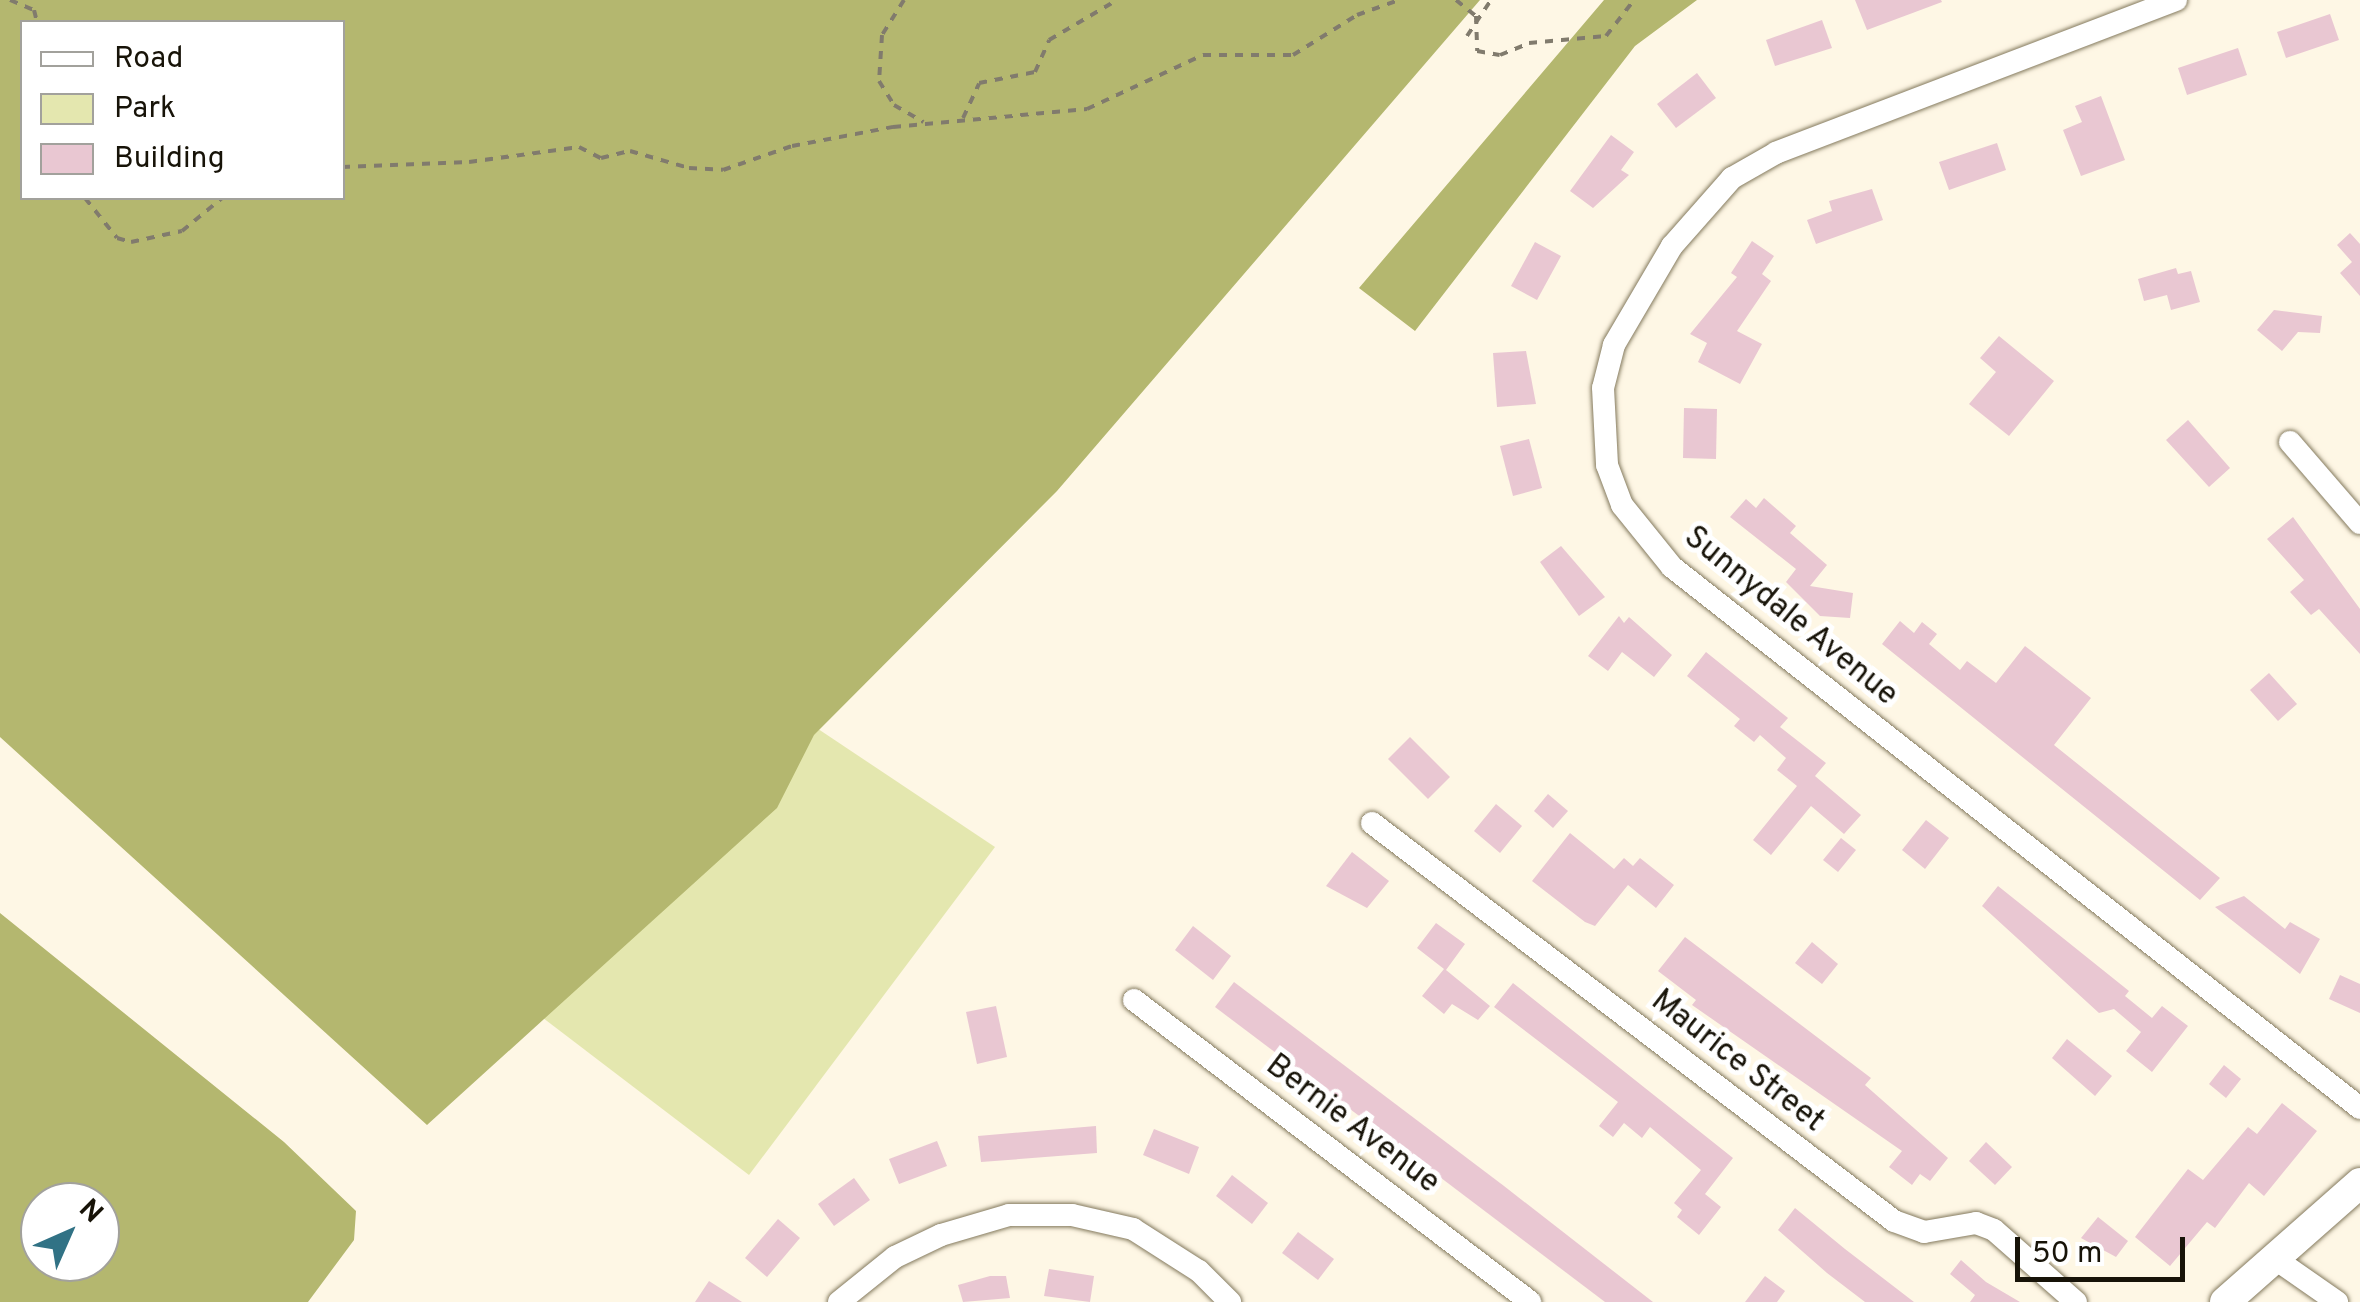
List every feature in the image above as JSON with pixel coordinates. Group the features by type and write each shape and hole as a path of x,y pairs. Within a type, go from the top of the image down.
{"main road":[{"path":"2225,1302 2360,1182"}],"street":[{"name":"Sunnydale Avenue","path":"2176,0 1776,153 1732,178 1672,246 1614,345 1603,388 1607,465 1622,505 1672,566 2360,1108"},
{"path":"2290,442 2360,523"},
{"name":"Maurice Street","path":"1372,823 1894,1221 1924,1232 1976,1223 1994,1230 2076,1302"},
{"name":"Bernie Avenue","path":"1134,1000 1530,1302"},
{"path":"839,1302 895,1257 1010,1215 1072,1215 1132,1229 1199,1271 1230,1302"},
{"path":"2274,1258 2337,1302"}],"path":[{"path":"10,0 34,10 36,20"},
{"path":"904,0 882,35 879,82 894,105 924,122"},
{"path":"963,118 979,84 1035,72 1049,40 1117,0"},
{"path":"345,167 469,162 579,147 601,158 630,150 690,168 724,170 792,146 924,122 1087,109 1203,55 1292,55 1357,15 1399,0"},
{"path":"1456,0 1476,16"},
{"path":"1468,36 1476,16 1491,0"},
{"path":"1476,16 1476,51 1500,55 1529,43 1606,36 1634,0"},
{"path":"87,200 117,238 131,242 182,231 220,200"}],"green space":[{"path":"0,0 1480,0 1057,491 814,735 777,808 427,1125 0,737"},
{"path":"1604,0 1697,0 1635,46 1415,331 1359,288"},
{"path":"0,183 20,200 25,200 995,847 749,1175 0,604"},
{"path":"0,913 284,1142 356,1211 354,1240 308,1302 0,1302"}],"building":[{"path":"1855,0 1941,0 1942,2 1867,30"},
{"path":"2330,14 2339,40 2286,58 2277,32"},
{"path":"1822,20 1832,48 1775,66 1766,40"},
{"path":"2238,48 2247,75 2187,95 2178,68"},
{"path":"1697,73 1716,98 1676,128 1657,104"},
{"path":"2101,96 2125,160 2081,176 2063,130 2082,122 2075,106"},
{"path":"1611,135 1634,152 1621,170 1629,175 1593,208 1570,191"},
{"path":"1997,143 2006,170 1949,190 1939,162"},
{"path":"1872,189 1883,220 1816,244 1807,220 1832,211 1829,201"},
{"path":"2350,233 2360,244 2360,296 2340,273 2352,262 2337,245"},
{"path":"1752,241 1774,256 1762,274 1771,281 1737,331 1762,344 1740,384 1698,362 1707,343 1690,334 1737,277 1731,273"},
{"path":"1535,242 1561,256 1537,300 1511,286"},
{"path":"2176,268 2178,274 2191,271 2200,302 2171,310 2167,295 2144,301 2138,279"},
{"path":"2274,310 2322,316 2320,333 2298,332 2282,351 2257,330"},
{"path":"1999,336 2054,381 2009,436 1969,404 1996,372 1980,358"},
{"path":"1526,351 1536,404 1497,407 1493,353"},
{"path":"1684,408 1717,409 1716,459 1683,458"},
{"path":"2188,420 2230,468 2209,487 2166,440"},
{"path":"1529,439 1542,488 1513,496 1500,446"},
{"path":"1764,498 1796,526 1790,533 1827,565 1810,586 1853,593 1850,618 1820,616 1786,582 1796,569 1730,517 1746,499 1756,508"},
{"path":"2293,517 2360,609 2360,654 2319,609 2311,615 2290,592 2304,580 2267,539"},
{"path":"1561,546 1605,597 1579,616 1540,562"},
{"path":"1619,616 1624,623 1629,617 1672,655 1654,677 1622,652 1608,671 1588,656"},
{"path":"1900,621 1914,633 1922,622 1937,634 1929,644 1960,670 1967,661 1996,683 2025,646 2091,698 2054,745 2220,878 2200,900 1882,644"},
{"path":"1706,652 1788,718 1780,727 1826,763 1815,776 1861,815 1844,834 1811,806 1771,855 1753,840 1797,786 1777,770 1786,758 1760,735 1754,742 1734,726 1740,719 1687,676"},
{"path":"2269,673 2297,704 2278,721 2250,690"},
{"path":"1410,737 1450,777 1428,799 1388,759"},
{"path":"1548,794 1568,811 1553,828 1534,811"},
{"path":"1496,804 1522,826 1500,853 1474,831"},
{"path":"1926,820 1949,838 1925,869 1902,850"},
{"path":"1570,833 1614,869 1624,858 1633,866 1640,858 1674,885 1656,908 1628,885 1595,926 1585,922 1532,881"},
{"path":"1841,838 1856,850 1838,872 1823,860"},
{"path":"1352,852 1389,881 1367,908 1326,886"},
{"path":"1998,886 2129,991 2125,996 2152,1018 2162,1006 2188,1026 2152,1072 2126,1051 2141,1032 2114,1009 2099,1013 1982,906"},
{"path":"2244,896 2285,929 2290,922 2320,939 2300,974 2215,907"},
{"path":"1436,923 1465,944 1446,970 1490,1006 1478,1020 1452,1004 1444,1014 1422,996 1444,969 1417,948"},
{"path":"1193,926 1231,956 1213,980 1175,950"},
{"path":"1685,937 1871,1078 1865,1085 1948,1158 1930,1181 1920,1174 1912,1185 1889,1167 1902,1151 1692,1005 1696,1000 1658,971"},
{"path":"1812,942 1838,964 1822,984 1795,963"},
{"path":"2340,975 2360,984 2360,1013 2329,999"},
{"path":"1234,982 1653,1302 1605,1302 1215,1007"},
{"path":"1513,983 1733,1158 1705,1194 1721,1207 1699,1235 1677,1217 1682,1210 1674,1203 1701,1170 1650,1127 1642,1138 1624,1123 1613,1137 1599,1126 1618,1102 1494,1007"},
{"path":"996,1006 1007,1057 977,1064 966,1012"},
{"path":"2067,1039 2112,1076 2095,1096 2052,1058"},
{"path":"2224,1065 2241,1079 2226,1098 2209,1084"},
{"path":"2282,1103 2317,1131 2264,1196 2249,1183 2215,1228 2207,1222 2170,1266 2135,1237 2188,1169 2203,1180 2248,1127 2257,1134"},
{"path":"1096,1126 1097,1153 981,1162 978,1136"},
{"path":"1154,1129 1199,1147 1189,1174 1143,1155"},
{"path":"937,1141 947,1166 899,1184 889,1159"},
{"path":"1986,1142 2012,1167 1995,1185 1969,1161"},
{"path":"1232,1175 1268,1203 1252,1224 1216,1196"},
{"path":"854,1178 870,1200 834,1226 818,1204"},
{"path":"1795,1208 1914,1302 1865,1302 1827,1273 1778,1230"},
{"path":"2098,1217 2128,1241 2116,1257 2081,1238"},
{"path":"778,1219 800,1238 767,1277 745,1258"},
{"path":"1298,1232 1334,1259 1318,1280 1282,1253"},
{"path":"1961,1260 1986,1282 2020,1302 1970,1302 1975,1295 1950,1274"},
{"path":"1049,1269 1094,1276 1090,1302 1044,1296"},
{"path":"1006,1276 1010,1298 963,1302 958,1285"},
{"path":"1765,1276 1785,1291 1777,1302 1745,1302"},
{"path":"709,1281 742,1302 695,1302"}]}
